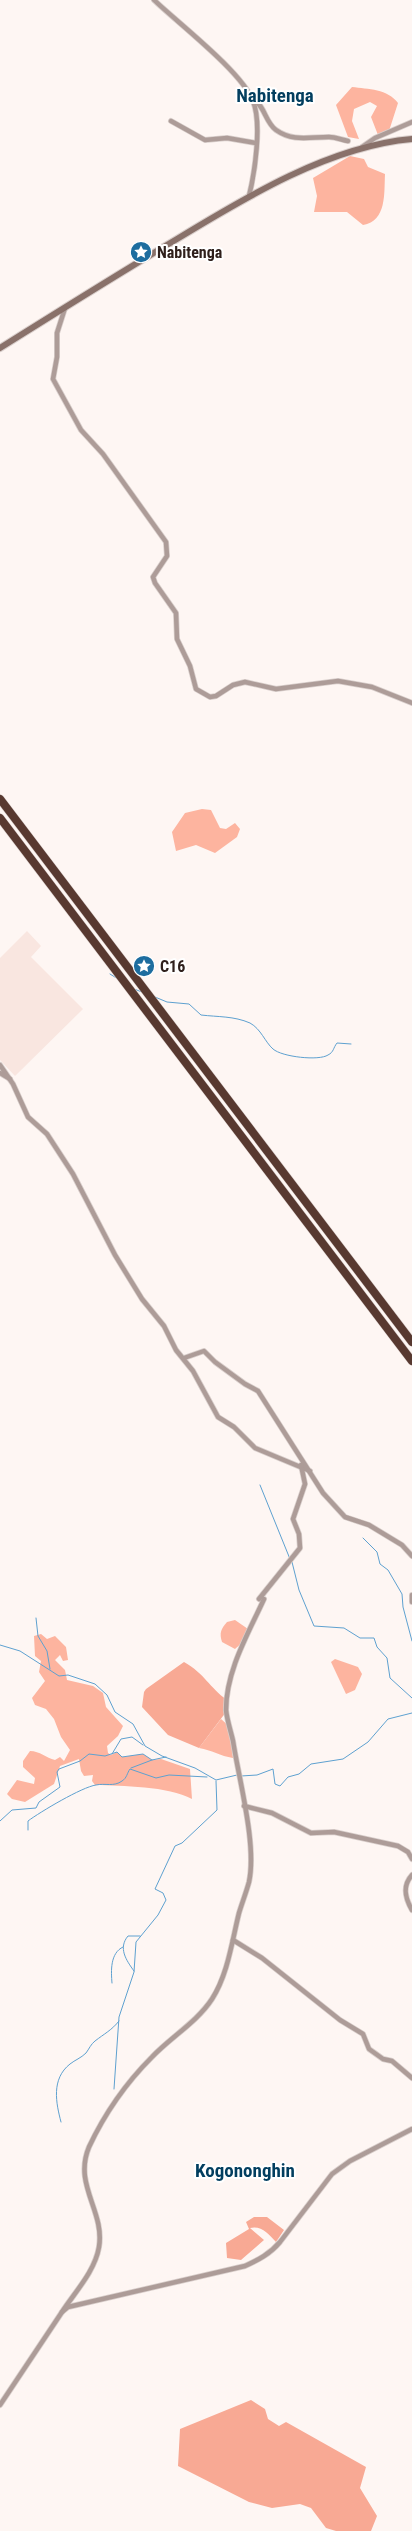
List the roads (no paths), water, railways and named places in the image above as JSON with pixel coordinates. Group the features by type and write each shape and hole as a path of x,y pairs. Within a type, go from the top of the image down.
{"highway":[{"path":"0,799 412,1342"},
{"path":"0,818 412,1361"}],"street":[{"path":"154,0 232,72 253,99 256,108 256,143 249,196"},
{"path":"253,99 259,102 273,128 286,136 308,139 331,137 348,141"},
{"path":"171,121 205,140 227,138 256,143"},
{"path":"359,150 375,138 412,122"},
{"path":"0,348 249,196 296,174 359,150 389,141 412,139"},
{"path":"65,308 57,333 57,357 53,379 81,430 103,454 166,542 167,556 153,577 155,583 176,613 177,639 192,671 196,689 210,697 216,696 233,685 245,682 276,689 338,681 366,685 412,703"},
{"path":"0,1065 10,1079 28,1117 47,1134 73,1174 115,1255 184,1358 218,1417 234,1427 255,1448 310,1471"},
{"path":"0,1073 10,1079"},
{"path":"184,1358 204,1351 215,1362 258,1391 323,1493 345,1517 369,1526 402,1545 412,1556"},
{"path":"0,2406 92,2268 99,2250 98,2226 84,2182 83,2168 91,2144 104,2120 134,2077 151,2058 204,2011 213,1998 225,1970 249,1882 250,1870 244,1806 226,1712 229,1685 238,1655 262,1599 300,1548 299,1534 293,1519 305,1484 300,1456"},
{"path":"412,1595 412,1602"},
{"path":"244,1806 272,1813 311,1833 334,1832 398,1846 408,1852 412,1859"},
{"path":"412,1875 406,1881 405,1889 412,1910"},
{"path":"233,1940 262,1958 340,2020 363,2034 370,2049 383,2059 392,2061 412,2078"},
{"path":"62,2312 78,2304 245,2266 258,2260 272,2252 332,2174 350,2161 412,2129"}],"waterway":[{"path":"110,974 118,979"},
{"path":"134,989 142,992"},
{"path":"155,997 167,1002 189,1004 201,1015 232,1018 250,1023 273,1049 292,1056 323,1057 331,1053 337,1043 351,1044"},
{"path":"260,1485 290,1559"},
{"path":"363,1538 377,1552 380,1564 388,1570 402,1594 403,1607 412,1641"},
{"path":"292,1562 299,1590 314,1626 344,1628 360,1638 374,1638 377,1647 387,1658 390,1678 412,1698"},
{"path":"36,1618 38,1636 47,1651 50,1669"},
{"path":"0,1645 20,1651 59,1676 68,1675 95,1684 107,1695 115,1712 133,1724 145,1746 162,1756 195,1768 216,1780 237,1775"},
{"path":"241,1776 257,1775 273,1769 275,1784 280,1786 288,1777 299,1774 311,1764 343,1759 368,1742 388,1719 412,1713"},
{"path":"112,1754 121,1739 132,1737 143,1745"},
{"path":"0,1821 12,1810 36,1808 39,1802 60,1787 57,1772 59,1769 80,1761 89,1754 105,1756 117,1752 122,1757 143,1754 152,1760 166,1757"},
{"path":"131,1768 152,1760"},
{"path":"28,1830 28,1821 51,1806 90,1787 119,1783 125,1778 130,1769 156,1778 169,1775 207,1777"},
{"path":"114,2089 119,2017 134,1972 136,1942 158,1915 166,1900 163,1893 155,1889 175,1846 182,1843 217,1810 216,1781"},
{"path":"134,1971 123,1949 128,1936 140,1936"},
{"path":"112,1983 114,1958 116,1953 123,1947"},
{"path":"61,2122 56,2092 57,2084 64,2070 84,2055 94,2042 119,2021"}],"place":[{"name":"Nabitenga","path":"141,252"},
{"name":"C16","path":"144,966"}],"district":[{"name":"Nabitenga","path":"275,95"},
{"name":"Kogononghin","path":"245,2170"}]}
